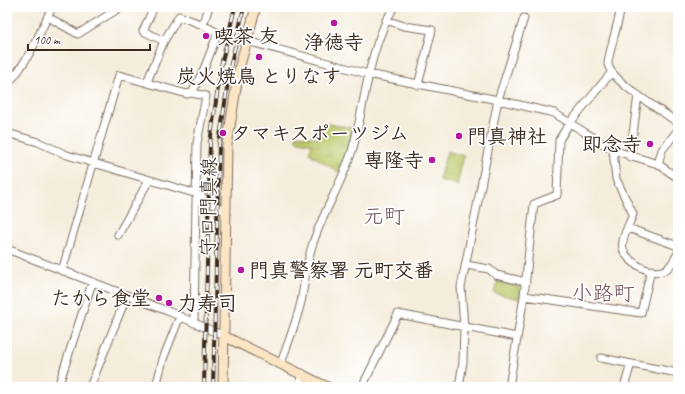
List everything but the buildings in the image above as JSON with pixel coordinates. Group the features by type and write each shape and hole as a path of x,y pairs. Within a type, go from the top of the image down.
{"main road":[{"name":"守口門真線","path":"222,387 226,176 230,121 239,69 256,7"},
{"path":"224,336 328,387"}],"street":[{"path":"7,85 19,71 33,48 52,7"},
{"path":"48,17 78,34 121,7"},
{"path":"154,7 143,31 164,41"},
{"path":"203,25 209,7"},
{"path":"281,363 294,330 301,301 305,269 313,242 352,152 368,74 386,20 394,7"},
{"path":"622,7 607,63 611,73 638,96 678,123"},
{"path":"147,82 164,41 179,16 203,25 218,33 368,74 498,100 554,114 613,150 630,157 658,164 678,178"},
{"path":"459,387 463,362 464,327 461,287 498,100 524,18"},
{"path":"386,20 404,26 432,30 418,85"},
{"path":"192,93 204,70 218,33"},
{"path":"509,387 526,282 534,204 557,195 559,140 569,124 611,73"},
{"path":"62,271 95,163 119,75 187,94 192,93 206,96 197,143 194,322"},
{"path":"630,157 638,96"},
{"path":"658,164 662,150 678,130"},
{"path":"7,133 30,139 67,155 197,194 226,212"},
{"path":"613,150 616,179 634,214 623,241 623,249 628,258 645,269 659,272 666,269 678,253"},
{"path":"118,235 149,180"},
{"path":"628,228 678,246"},
{"path":"7,249 180,316 224,336"},
{"path":"466,265 489,269 496,275 526,282"},
{"path":"524,296 641,313 651,270"},
{"path":"58,387 92,283"},
{"path":"90,387 127,295"},
{"path":"362,387 398,314 517,337"},
{"path":"156,387 163,359 180,316"},
{"path":"601,358 678,373"},
{"path":"624,387 630,364"},
{"path":"299,387 302,373"}],"green space":[{"path":"323,123 354,128 338,172 309,153 312,144 296,140 296,135 318,138"},
{"path":"447,151 464,156 457,185 439,180"},
{"path":"497,281 516,286 521,290 519,299 494,293"}],"railway":[{"path":"204,387 210,143 221,66 235,7"},
{"path":"213,387 219,144 230,68 244,7"}],"place":[{"name":"浄徳寺","path":"334,23"},
{"name":"喫茶 友","path":"206,36"},
{"name":"炭火焼鳥 とりなす","path":"259,57"},
{"name":"タマキスポーツジム","path":"223,133"},
{"name":"門真神社","path":"459,136"},
{"name":"即念寺","path":"650,144"},
{"name":"専隆寺","path":"432,160"},
{"name":"門真警察署 元町交番","path":"241,270"},
{"name":"たから食堂","path":"159,298"},
{"name":"力寿司","path":"169,303"}],"district":[{"name":"元町","path":"384,216"},
{"name":"小路町","path":"603,293"}]}
